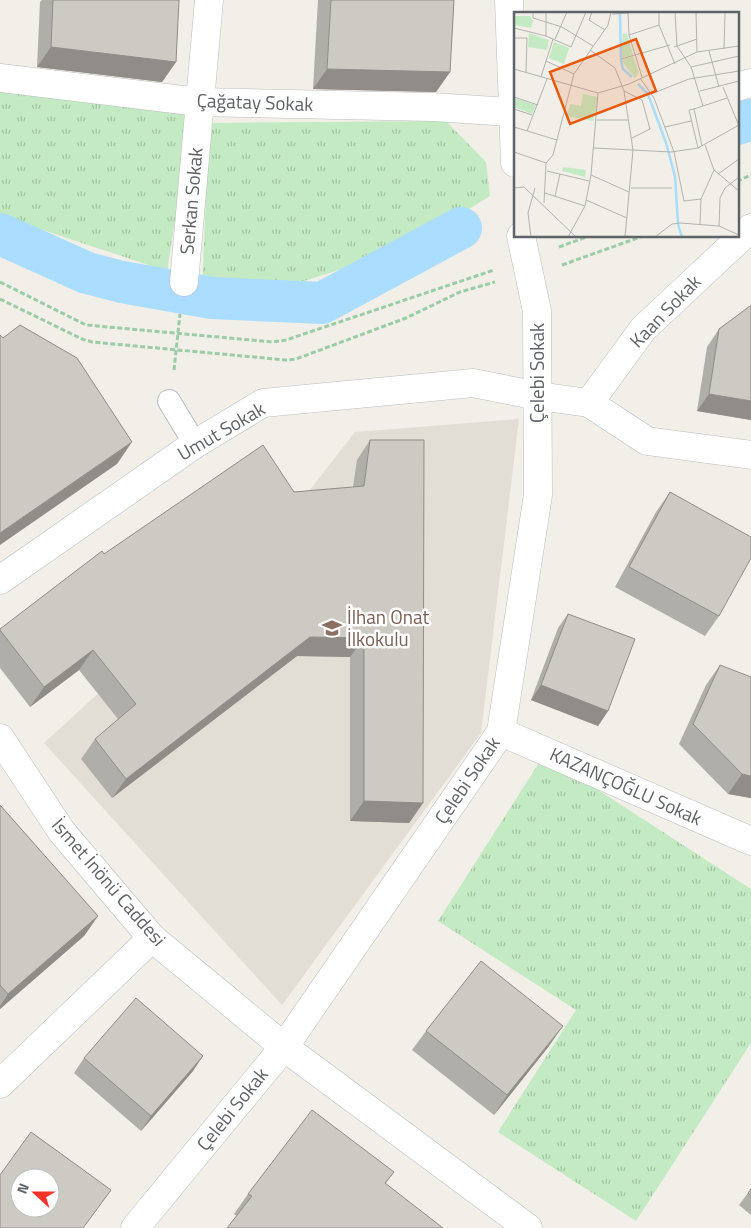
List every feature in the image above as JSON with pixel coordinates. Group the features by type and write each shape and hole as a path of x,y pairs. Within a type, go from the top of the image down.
{"street":[{"name":"Serkan Sokak","path":"184,282 209,0"},
{"path":"508,0 513,138"},
{"name":"Çağatay Sokak","path":"0,78 199,102 433,107 513,138"},
{"path":"738,87 751,83"},
{"name":"Kaan Sokak","path":"589,403 643,329 751,228"},
{"name":"Çelebi Sokak","path":"134,1228 284,1047 501,732 538,495 537,311 526,256"},
{"name":"Umut Sokak","path":"0,580 195,444 263,403 473,383 538,396 589,403"},
{"path":"589,403 647,441 751,455"},
{"name":"KAZANÇOĞLU Sokak","path":"501,732 751,841"},
{"name":"İsmet İnönü Caddesi","path":"0,738 62,832 152,938 284,1047 528,1228"},
{"path":"0,1084 152,938"}],"lane":[{"path":"170,401 195,444"}],"path":[{"path":"738,181 751,176"},
{"path":"0,282 86,325 273,342 286,340 582,238"},
{"path":"0,299 82,339 296,359 406,318 460,292 526,256 568,264 638,238"},
{"name":"Serkan Sokak","path":"170,401 184,282"}],"shaded area":[{"name":"İlhan Onat İlkokulu","path":"519,419 481,733 282,1005 44,743 284,523 355,432"}],"green space":[{"path":"0,85 192,111 167,271 0,216"},
{"path":"446,121 486,162 490,196 448,222 348,267 279,289 202,291 209,123"},
{"path":"544,755 751,889 751,1043 636,1221 498,1132 576,1010 438,921"}],"building":[{"path":"53,0 179,0 176,62 51,47"},
{"path":"331,0 454,0 450,72 327,69"},
{"path":"750,306 751,401 709,394 719,329"},
{"path":"20,325 77,358 132,442 0,533 0,335 3,338"},
{"path":"370,440 424,440 423,803 364,801 364,638 310,637 126,779 95,739 136,704 93,650 44,687 0,629 102,551 104,554 263,445 294,492 364,486"},
{"path":"670,492 751,537 751,558 719,616 629,567"},
{"path":"568,614 635,639 608,711 541,685"},
{"path":"720,665 751,677 751,776 742,774 693,724"},
{"path":"0,805 98,916 8,994 0,985"},
{"path":"481,961 563,1026 507,1095 426,1031"},
{"path":"136,998 203,1056 151,1116 84,1058"},
{"path":"312,1110 394,1172 385,1183 443,1228 227,1228 252,1196 248,1194"},
{"path":"31,1132 111,1190 83,1228 0,1228 0,1175"}],"waterway":[{"path":"738,124 751,120"},
{"path":"0,234 87,273 122,282 212,298 322,303 461,228"}],"place":[{"name":"İlhan Onat İlkokulu","path":"332,628"}]}
